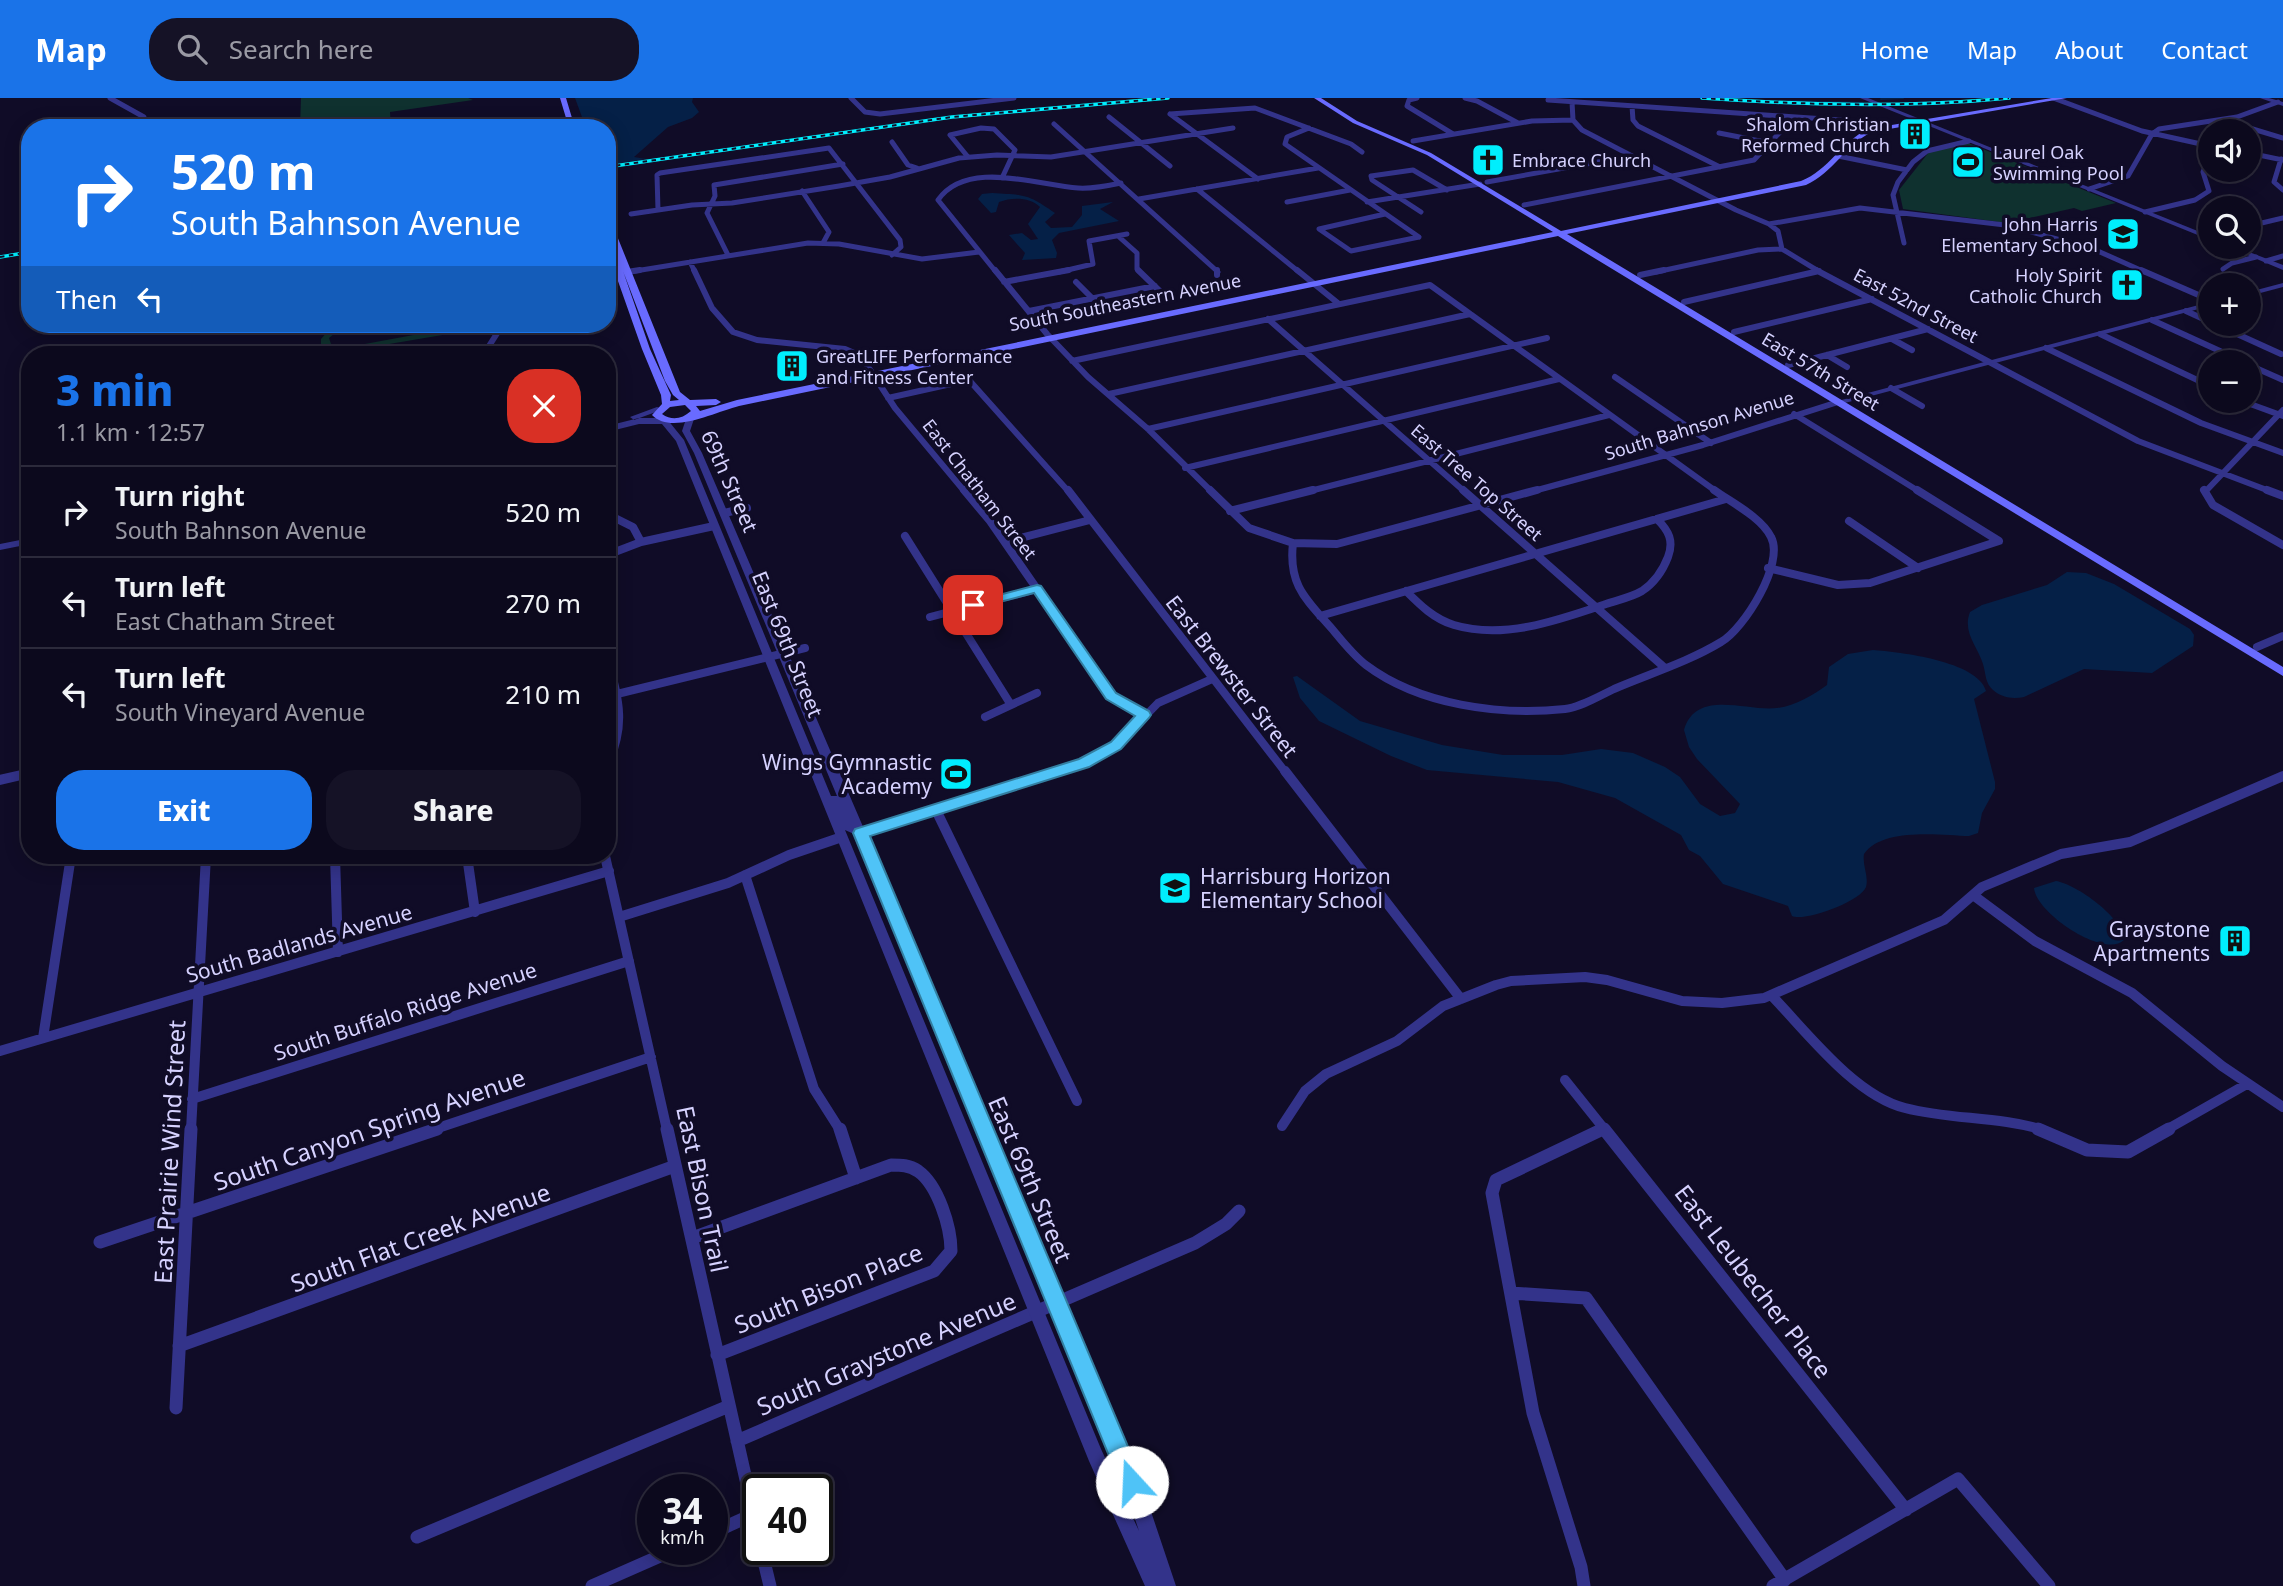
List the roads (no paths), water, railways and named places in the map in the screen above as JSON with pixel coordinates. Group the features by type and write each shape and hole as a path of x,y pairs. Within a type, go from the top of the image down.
{"main road":[{"path":"557,98 568,116"},
{"path":"563,98 569,119"},
{"name":"East 57th Street","path":"1317,98 1355,122 1413,145 1524,205 1562,232 1685,302 2283,672"},
{"name":"South Southeastern Avenue","path":"663,421 676,422 737,403 1051,335 1807,182 1820,176 1857,136 1875,129 2058,98"},
{"name":"East 57th Street","path":"1336,110 1413,141 1842,401 2283,662"},
{"path":"617,273 673,389 696,409 692,416"},
{"path":"617,273 666,396 657,415 663,421"},
{"name":"South Southeastern Avenue","path":"660,409 672,404 713,403 872,373"}],"street":[{"path":"852,98 862,110 873,114 1014,98"},
{"path":"1417,98 1409,100 1407,106 1453,134"},
{"path":"1465,98 1477,101 1518,123"},
{"path":"1863,98 2198,233"},
{"path":"2058,98 2152,134 2198,144"},
{"path":"2263,98 2280,103"},
{"path":"113,99 144,119"},
{"path":"1548,100 1848,121 1875,129"},
{"path":"1572,102 1573,120"},
{"path":"918,103 922,108"},
{"path":"2226,119 2280,103"},
{"path":"1632,106 1633,120 1638,126 1720,167"},
{"path":"1258,178 1170,114 1255,108 1351,144 1362,152"},
{"path":"1109,117 1170,166"},
{"path":"1524,205 1754,160 1782,130 1781,118"},
{"path":"1413,141 1518,123 1573,120 1589,134 1717,201 1769,224 1777,231 1782,249 1758,250 1640,275"},
{"path":"2089,190 2128,176 2152,134 2164,128 2198,123"},
{"path":"1054,124 1215,267 1219,273 1217,275"},
{"path":"631,214 890,177 968,157 1046,157 1233,128"},
{"path":"1309,128 1287,136 1285,144 1419,237 1351,250 1319,229 1385,214"},
{"path":"968,157 950,138 951,133 994,129 1014,148 1014,156 1002,178 1079,188 1121,183"},
{"path":"2261,132 2283,138"},
{"path":"1719,133 1770,143"},
{"path":"1904,243 1894,188 1925,150 1969,141"},
{"path":"892,142 908,164 917,168"},
{"path":"657,210 657,175 660,173 826,148 833,150 902,243 892,254"},
{"path":"1367,202 1631,156"},
{"path":"1838,156 1907,170"},
{"path":"2261,156 2282,160 2274,182 2283,190"},
{"path":"729,255 707,213 715,196 716,184 843,164"},
{"path":"1139,199 1318,168"},
{"path":"1421,212 1372,180 1371,176 1413,170 1447,190"},
{"name":"South Bahnson Avenue","path":"1002,178 958,184 944,191 939,198 939,204 1029,311 1040,317 1072,361 1249,528 1293,543 1337,544 1711,443 1794,414 2198,306"},
{"path":"2145,212 2195,200 2209,191 2206,182"},
{"path":"1197,189 1339,304"},
{"path":"1287,202 1350,190"},
{"path":"802,191 829,232 823,243"},
{"path":"1769,224 1846,208 1988,222 2049,235 2091,248 2198,297"},
{"path":"2261,223 2283,218"},
{"path":"1004,282 1089,267 1093,264 1089,242 1127,234"},
{"path":"1118,236 1137,253 1137,269 1169,300"},
{"path":"617,273 823,243 930,259 979,252"},
{"name":"East 52nd Street","path":"1782,249 2138,441 2283,496"},
{"path":"2266,261 2283,256"},
{"path":"2223,269 2232,262 2246,259"},
{"path":"2261,259 2283,268"},
{"path":"690,262 715,313 733,332 757,340 853,351 861,356 872,373"},
{"path":"1685,302 1819,271"},
{"path":"1076,282 1092,298"},
{"path":"1072,361 1430,285 1760,523 1774,544 1755,606 1738,629 1712,648 1568,709 1546,711 1463,703 1421,693 1377,673 1343,643 1295,587 1289,567 1293,543"},
{"path":"2261,291 2283,285"},
{"path":"1029,311 1155,286"},
{"path":"1734,332 1872,299"},
{"path":"2186,311 2198,316"},
{"path":"1109,394 1470,314"},
{"name":"East Tree Top Street","path":"1268,319 1665,668"},
{"path":"2152,320 2218,350"},
{"path":"1788,365 1928,329"},
{"path":"2099,334 2198,380"},
{"path":"2242,336 2281,354"},
{"path":"1147,429 1547,338"},
{"path":"1892,339 1912,350"},
{"path":"2046,348 2174,411 2283,453"},
{"path":"1827,355 1847,366"},
{"path":"2261,370 2283,380"},
{"name":"East Chatham Street","path":"872,373 888,398 1005,542 1111,696 1144,715"},
{"path":"1615,377 1711,443"},
{"path":"1185,468 1559,379"},
{"name":"East Brewster Street","path":"888,398 969,380 1066,488 1461,999"},
{"path":"1891,388 1922,406"},
{"path":"2261,407 2282,413"},
{"path":"616,421 660,409"},
{"path":"2282,413 2204,490 2213,505 2283,545"},
{"path":"1768,568 1838,585 1870,583 1999,541 1911,485 1859,457 1794,414"},
{"path":"1230,511 1609,415"},
{"name":"69th Street","path":"692,416 686,431 844,792"},
{"path":"616,427 639,421 663,421"},
{"name":"East 69th Street","path":"663,421 677,435 691,468 1095,1455 1155,1586"},
{"path":"691,468 702,481 716,511 724,513 747,508"},
{"path":"1320,616 1726,499"},
{"path":"616,518 633,527 641,542"},
{"path":"1406,591 1430,614 1460,627 1490,631 1520,629 1642,592 1656,580 1671,544 1668,532 1657,519"},
{"path":"1005,542 1090,520"},
{"path":"1849,521 1918,568"},
{"path":"616,552 641,542 714,526 723,528 738,561 748,570"},
{"path":"905,536 1011,705"},
{"path":"0,547 21,543"},
{"path":"930,617 1037,589"},
{"path":"2257,647 2283,636"},
{"path":"617,694 806,648"},
{"path":"819,780 830,790 847,824 861,833 1084,763 1116,746 1144,715 1169,696 1212,679"},
{"path":"616,690 622,716 622,734 616,747"},
{"path":"985,717 1037,693"},
{"path":"0,780 21,775"},
{"path":"1282,1126 1305,1091 1326,1074 1397,1041 1443,1006 1511,981 1585,977 1616,982 1682,1001 1745,1002 1771,995 1940,922 1982,887 2061,854 2130,842 2283,776"},
{"name":"East 69th Street","path":"844,792 1123,1455 1167,1586"},
{"path":"936,810 1077,1101"},
{"path":"619,917 716,888 789,855 842,838"},
{"path":"43,1038 70,864"},
{"name":"East Prairie Wind Street","path":"176,1408 206,864"},
{"path":"335,864 338,952"},
{"path":"468,864 475,912"},
{"name":"East Bison Trail","path":"607,864 745,1474"},
{"name":"South Badlands Avenue","path":"0,1051 609,872"},
{"path":"745,875 814,1089 838,1125 856,1178"},
{"path":"1972,895 2025,935 2132,993 2247,1084 2283,1107"},
{"name":"South Buffalo Ridge Avenue","path":"192,1099 629,961"},
{"path":"1771,995 1848,1074 1879,1097 1905,1108 2020,1123 2054,1134 2087,1150 2128,1152 2247,1084"},
{"name":"South Canyon Spring Avenue","path":"100,1242 651,1057"},
{"name":"East Leubecher Place","path":"1565,1080 1906,1510"},
{"path":"1584,1586 1581,1567 1533,1413 1492,1193 1496,1180 1604,1128"},
{"name":"South Bison Place","path":"692,1238 856,1178 906,1163 925,1174 951,1240 951,1251 945,1262 934,1271 717,1355"},
{"name":"South Flat Creek Avenue","path":"179,1346 675,1166"},
{"name":"South Graystone Avenue","path":"737,1441 1195,1243 1226,1224 1239,1211"},
{"path":"1511,1293 1586,1298 1779,1583 1958,1479 2049,1586"},
{"path":"417,1537 729,1406"},
{"path":"592,1586 640,1565"},
{"path":"765,1565 770,1586"}],"water":[{"path":"575,98 693,98 692,102 699,112 692,118 668,127 634,157 646,159 616,164 616,119 583,119"},
{"path":"982,194 1020,195 1039,202 1055,213 1045,222 1051,228 1072,227 1082,215 1082,206 1113,202 1100,209 1119,221 1059,233 1052,240 1056,258 1022,260 1025,253 1009,235 1022,233 1031,240 1038,239 1028,224 1040,207 1026,200 1009,199 999,202 996,212 991,213 978,199"},
{"path":"2067,572 2086,573 2114,584 2190,629 2194,635 2193,646 2152,673 2084,669 2024,697 2008,697 1996,693 1988,684 1981,658 1969,633 1970,612 1982,605 2047,585"},
{"path":"1873,650 1954,665 1980,681 1986,691 1974,699 1995,789 1982,813 1978,833 1969,836 1913,834 1873,845 1864,854 1867,883 1862,893 1831,909 1798,917 1792,916 1788,906 1723,884 1700,856 1689,850 1681,835 1615,798 1558,782 1427,770 1391,756 1319,721 1300,698 1293,677 1297,676 1360,721 1442,745 1503,755 1562,755 1601,749 1633,753 1680,777 1700,804 1720,816 1735,813 1740,804 1689,747 1684,730 1690,717 1700,709 1711,706 1777,708 1790,705 1827,685 1829,667 1848,654"},
{"path":"2056,881 2075,888 2098,903 2116,922 2124,940 2114,944 2102,943 2087,938 2058,920 2046,909 2034,888"}],"waterway":[{"path":"1881,99 1903,98"},
{"path":"1790,101 1862,103"}],"railway":[{"path":"616,166 952,117 1168,98"},
{"path":"1702,98 1856,104 2009,98"},
{"path":"0,257 21,254"}],"place":[{"name":"Shalom Christian Reformed Church","path":"1915,134"},
{"name":"Embrace Church","path":"1488,160"},
{"name":"Laurel Oak Swimming Pool","path":"1968,162"},
{"name":"John Harris Elementary School","path":"2123,234"},
{"name":"Holy Spirit Catholic Church","path":"2127,285"},
{"name":"GreatLIFE Performance and Fitness Center","path":"792,366"},
{"name":"Wings Gymnastic Academy","path":"956,774"},
{"name":"Harrisburg Horizon Elementary School","path":"1175,888"},
{"name":"Graystone Apartments","path":"2235,941"}]}
